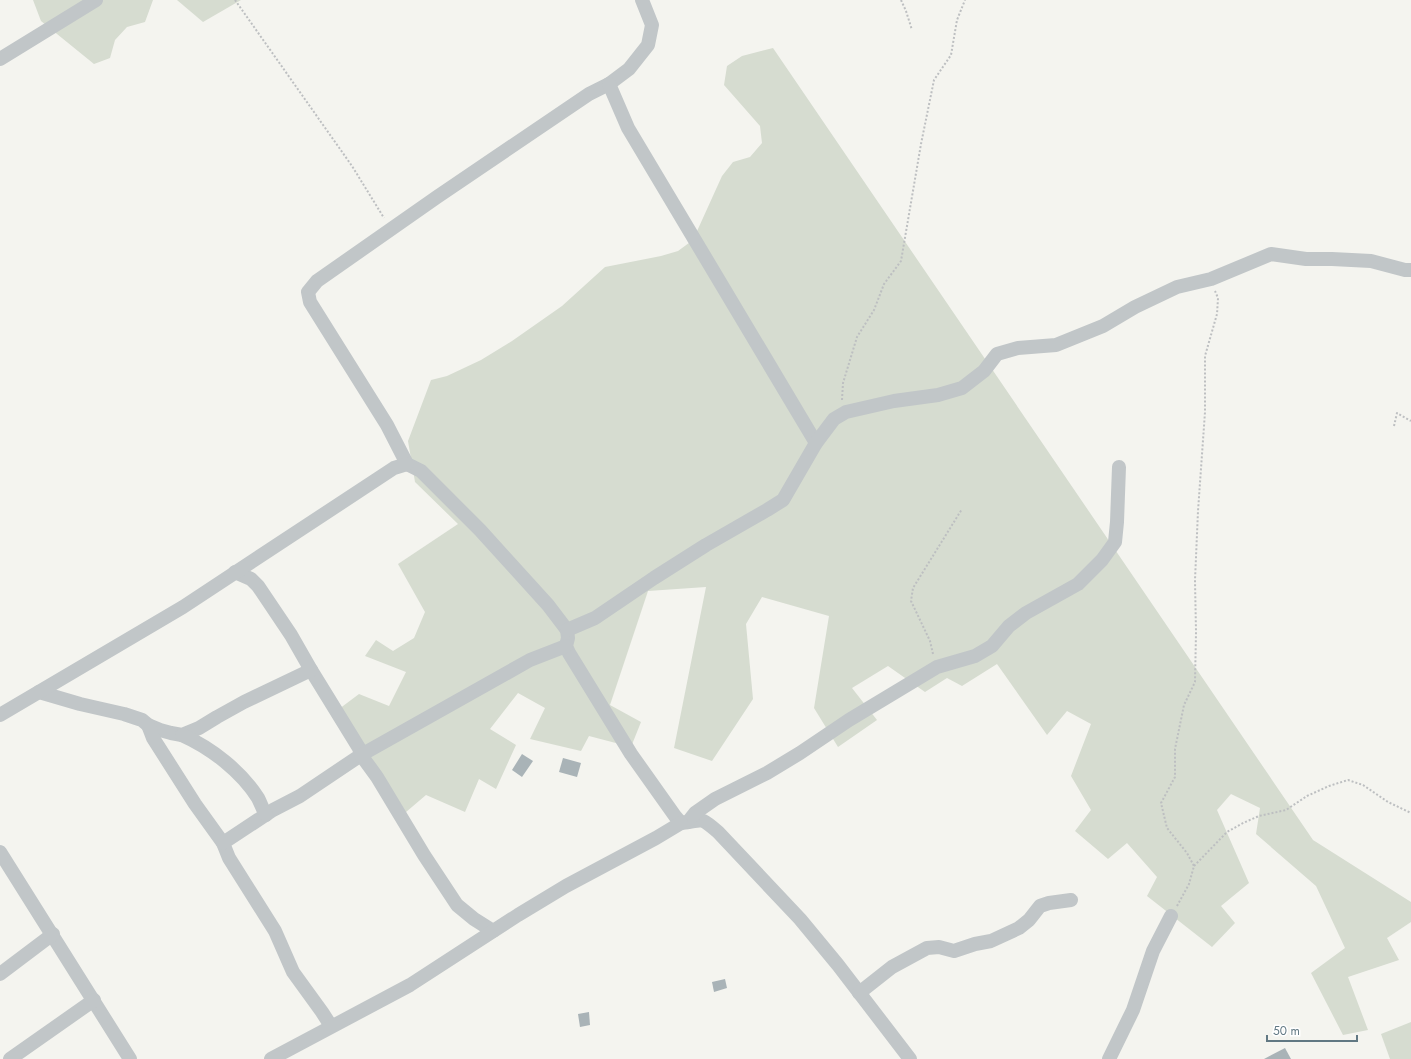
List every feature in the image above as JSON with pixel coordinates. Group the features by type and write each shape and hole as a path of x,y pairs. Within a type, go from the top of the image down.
{"street":[{"path":"0,59 96,0"},
{"path":"642,0 652,25 648,45 629,69 609,84 589,94 391,229 317,281 308,292 310,302 387,425 407,464 421,471 480,530 548,606 566,630 568,638 566,646 631,754 684,822"},
{"path":"609,84 628,128 816,443"},
{"path":"566,630 595,618 706,545 783,500 816,443 834,419 846,412 962,388 984,371 997,354 1018,348 1056,345 1102,326 1177,287 1211,279 1271,254 1306,259 1332,258 1371,261 1405,270 1411,270"},
{"path":"0,715 177,610 394,468 407,464"},
{"path":"271,1059 330,1026 410,985 566,886 684,822 715,799 773,769 849,720 937,667 975,656 992,646 1009,626 1020,617 1078,584 1102,560 1115,542 1119,467"},
{"path":"235,572 251,579 258,586 291,635 359,748 361,755 377,777 424,855 457,905 493,931"},
{"path":"223,843 266,815 300,796 361,755 530,660 566,646"},
{"path":"182,734 199,728 217,716 244,702 311,670"},
{"path":"39,692 80,704 124,714 142,720 148,725 171,733 182,734 199,742 223,760 242,778 258,798 266,815"},
{"path":"148,725 153,738 195,804 223,843 233,864 275,931 293,972 322,1012 330,1026"},
{"path":"684,822 698,819 705,820 718,832 800,919 910,1059"},
{"path":"0,852 53,934 130,1059"},
{"path":"859,993 892,967 927,948 939,947 954,950 991,941 1019,928 1029,920 1040,906 1049,903 1071,900"},
{"path":"1109,1059 1133,1010 1153,951 1171,916"},
{"path":"0,974 53,934"},
{"path":"10,1059 94,1000"}],"path":[{"path":"234,0 352,166 391,229"},
{"path":"902,0 912,30"},
{"path":"841,415 843,383 857,337 874,310 884,284 901,261 921,144 934,80 951,55 957,20 965,0"},
{"path":"1194,866 1187,853 1167,828 1161,803 1175,777 1175,749 1184,705 1195,682 1196,572 1198,511 1205,412 1205,356 1217,314 1218,298 1211,279"},
{"path":"1394,426 1397,413 1411,421"},
{"path":"937,667 930,641 911,601 912,588 962,509"},
{"path":"1171,916 1189,884 1194,866 1227,832 1259,816 1286,810 1307,796 1329,786 1348,780 1363,785 1388,802 1411,813"}],"shaded area":[{"path":"33,0 153,0 145,22 127,27 115,40 110,58 94,64 41,21"},
{"path":"177,0 241,0 203,22"},
{"path":"773,48 1313,840 1411,902 1411,922 1387,938 1399,960 1348,977 1368,1030 1343,1035 1311,973 1345,948 1316,886 1256,834 1260,808 1231,794 1217,810 1249,883 1221,906 1235,923 1212,947 1147,896 1157,877 1127,843 1108,859 1075,831 1091,810 1071,776 1091,724 1067,711 1047,735 997,664 962,686 947,678 925,692 888,666 852,688 877,720 838,747 814,708 829,616 762,597 746,624 753,699 712,761 674,748 706,587 648,591 610,705 641,722 631,747 589,736 581,751 530,739 545,708 518,693 490,729 516,745 496,789 479,779 465,812 426,795 399,818 331,715 359,694 389,706 406,672 365,656 376,640 393,651 414,638 425,612 398,564 458,524 415,482 408,441 431,380 447,376 481,360 512,341 562,306 605,267 661,256 678,251 693,240 722,176 733,162 750,157 762,143 760,126 724,85 727,66 742,56"},
{"path":"1411,1022 1411,1059 1390,1059 1381,1034"}],"building":[{"path":"522,754 533,761 522,777 512,770"},
{"path":"563,758 581,763 577,777 559,772"},
{"path":"725,979 727,988 714,992 712,982"},
{"path":"589,1012 590,1025 580,1027 578,1014"},
{"path":"1285,1048 1291,1059 1264,1059"}]}
